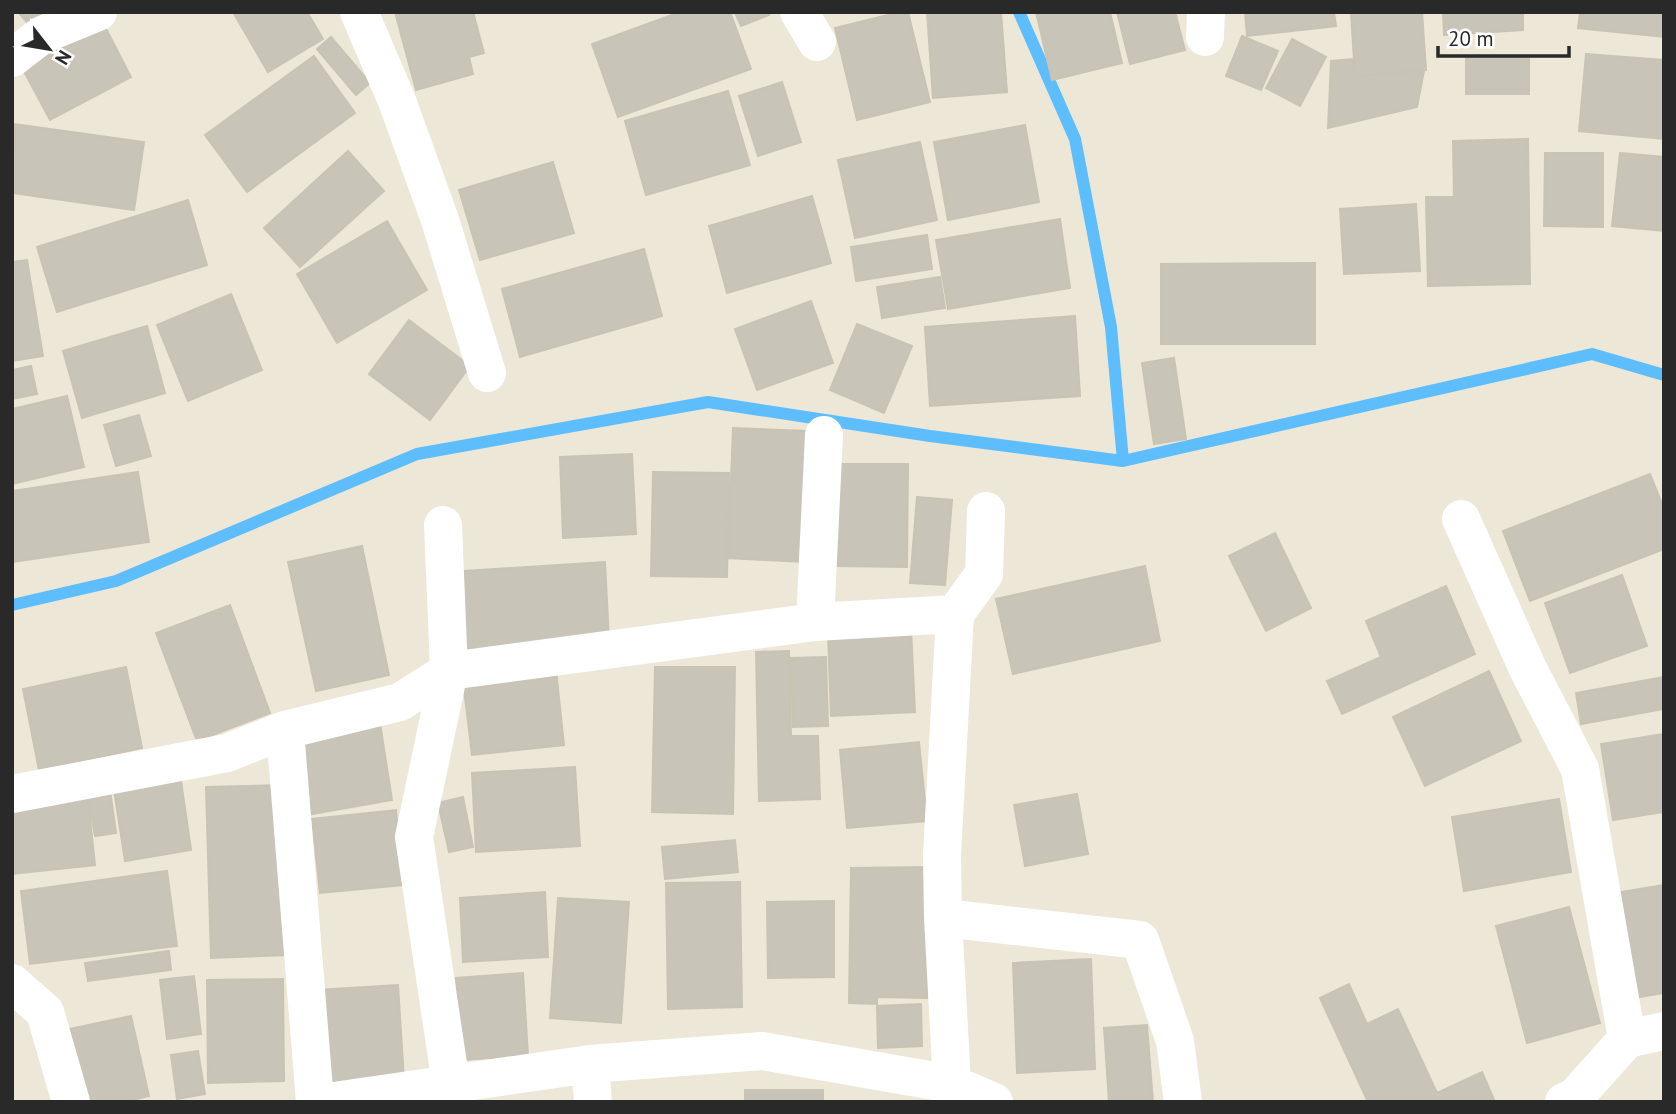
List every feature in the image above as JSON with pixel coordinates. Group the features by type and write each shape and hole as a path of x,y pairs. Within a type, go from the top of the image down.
{"street":[{"path":"12,58 42,35 98,12"},
{"path":"359,12 397,101 436,208 487,373"},
{"path":"816,622 824,435"},
{"path":"952,1084 942,855 955,614 984,574 986,511"},
{"path":"1461,519 1528,669 1580,769 1627,1039"},
{"path":"443,525 449,671 414,837 451,1084"},
{"path":"12,794 227,752 285,730 400,702 449,671 816,622 955,614"},
{"path":"285,730 315,1102"},
{"path":"943,918 1140,940 1175,1041 1183,1102"},
{"path":"12,983 46,1012 71,1102"},
{"path":"1564,1102 1574,1097 1627,1039 1664,1031"},
{"path":"327,1102 590,1064 762,1051 952,1084 994,1102"},
{"path":"590,1064 593,1102"}],"building":[{"path":"18,12 53,12 34,30"},
{"path":"233,12 307,12 323,39 268,72"},
{"path":"395,12 473,12 484,53 469,57 473,74 416,90"},
{"path":"680,12 730,12 751,69 618,117 592,44"},
{"path":"735,12 768,12 769,15 741,26"},
{"path":"908,12 930,102 857,120 835,28"},
{"path":"927,12 1001,12 1007,92 933,98"},
{"path":"1036,12 1110,12 1122,63 1052,80"},
{"path":"1117,12 1175,12 1185,50 1130,64"},
{"path":"1245,12 1334,12 1336,26 1247,36"},
{"path":"1351,12 1422,12 1426,70 1355,76"},
{"path":"1443,12 1523,12 1523,30 1444,35"},
{"path":"1580,12 1664,12 1664,37 1578,28"},
{"path":"102,21 131,77 50,120 20,64"},
{"path":"1242,36 1278,51 1261,90 1226,76"},
{"path":"331,37 370,83 356,95 317,49"},
{"path":"1292,39 1326,57 1300,106 1266,88"},
{"path":"1586,54 1664,60 1664,139 1579,131"},
{"path":"314,56 355,113 247,192 205,135"},
{"path":"1466,56 1529,56 1529,94 1466,94"},
{"path":"1353,59 1355,76 1424,71 1417,107 1328,128 1331,61"},
{"path":"782,82 801,142 758,156 739,96"},
{"path":"728,91 750,165 646,195 625,121"},
{"path":"14,124 144,142 134,210 12,193"},
{"path":"1025,125 1039,202 948,220 934,142"},
{"path":"1528,139 1530,284 1428,286 1426,197 1454,197 1453,141"},
{"path":"920,142 937,220 855,238 838,160"},
{"path":"348,151 384,191 300,267 264,228"},
{"path":"1545,153 1603,153 1603,227 1544,226"},
{"path":"1620,153 1664,157 1664,231 1612,226"},
{"path":"553,162 574,233 480,260 459,190"},
{"path":"812,196 831,263 727,293 709,226"},
{"path":"188,200 207,265 57,312 37,247"},
{"path":"1416,204 1420,271 1344,274 1340,209"},
{"path":"1060,219 1070,288 948,309 936,240"},
{"path":"387,221 427,290 337,343 297,274"},
{"path":"927,235 932,269 856,281 851,247"},
{"path":"644,249 662,316 520,357 502,289"},
{"path":"27,260 43,356 12,361 12,262"},
{"path":"1315,263 1315,344 1161,344 1161,264"},
{"path":"940,277 945,308 882,318 877,287"},
{"path":"231,294 262,370 188,401 157,325"},
{"path":"811,301 833,363 757,390 735,329"},
{"path":"1075,316 1080,396 930,406 925,327"},
{"path":"409,320 470,366 430,420 369,374"},
{"path":"857,324 912,346 884,413 830,390"},
{"path":"147,326 165,393 82,418 63,351"},
{"path":"1174,358 1186,439 1154,444 1142,363"},
{"path":"31,366 37,394 12,399 12,370"},
{"path":"67,396 84,467 12,484 12,409"},
{"path":"139,415 151,456 116,466 104,425"},
{"path":"733,428 808,431 802,562 728,558"},
{"path":"632,454 636,534 563,538 560,457"},
{"path":"835,464 908,464 907,567 835,566"},
{"path":"138,472 149,542 12,562 12,491"},
{"path":"653,472 729,473 727,577 651,576"},
{"path":"1650,474 1664,509 1664,549 1530,601 1503,531"},
{"path":"917,497 952,500 945,585 910,583"},
{"path":"1275,533 1311,608 1266,631 1229,556"},
{"path":"362,546 389,675 316,691 288,562"},
{"path":"605,562 609,641 453,651 449,572"},
{"path":"1145,566 1160,641 1013,674 996,599"},
{"path":"1622,575 1647,646 1570,673 1545,603"},
{"path":"1446,586 1475,654 1342,714 1327,681 1381,657 1366,621"},
{"path":"230,605 270,713 197,741 156,633"},
{"path":"911,628 915,712 831,716 828,633"},
{"path":"789,651 791,736 818,736 820,799 759,801 756,652"},
{"path":"826,657 828,726 793,727 791,658"},
{"path":"126,667 142,748 39,770 23,689"},
{"path":"655,667 735,667 733,814 652,812"},
{"path":"556,670 564,745 472,755 463,681"},
{"path":"1489,671 1521,741 1425,786 1393,717"},
{"path":"1664,677 1664,709 1581,724 1576,693"},
{"path":"380,723 392,800 306,815 293,738"},
{"path":"1664,734 1664,812 1613,820 1601,744"},
{"path":"919,742 927,821 847,828 840,750"},
{"path":"179,767 191,850 125,861 112,777"},
{"path":"575,767 580,846 476,852 472,773"},
{"path":"284,785 289,955 211,958 206,787"},
{"path":"110,791 116,833 95,836 88,794"},
{"path":"1077,794 1088,854 1025,866 1014,805"},
{"path":"463,797 473,847 449,852 438,803"},
{"path":"88,799 95,865 12,874 12,808"},
{"path":"1559,799 1571,872 1464,891 1452,817"},
{"path":"396,810 403,885 320,893 312,819"},
{"path":"735,840 738,872 665,879 662,847"},
{"path":"929,867 927,998 877,997 877,1004 849,1003 851,868"},
{"path":"167,871 177,946 30,964 21,891"},
{"path":"740,882 742,1007 668,1009 666,883"},
{"path":"1664,885 1664,993 1633,998 1615,893"},
{"path":"545,892 548,957 463,962 460,898"},
{"path":"558,898 629,902 621,1023 550,1018"},
{"path":"834,901 834,977 768,978 767,902"},
{"path":"1569,907 1600,1023 1527,1043 1496,926"},
{"path":"169,951 171,970 88,981 85,963"},
{"path":"1091,959 1095,1069 1017,1073 1013,963"},
{"path":"523,973 528,1056 461,1060 456,978"},
{"path":"194,976 201,1034 167,1039 160,980"},
{"path":"283,979 284,1081 208,1083 207,980"},
{"path":"1349,984 1367,1024 1398,1009 1437,1093 1482,1072 1495,1102 1368,1102 1320,998"},
{"path":"398,985 404,1080 322,1085 317,990"},
{"path":"921,1004 922,1046 878,1048 877,1006"},
{"path":"131,1016 149,1096 124,1102 76,1102 60,1031"},
{"path":"1147,1025 1153,1102 1109,1102 1104,1028"},
{"path":"198,1051 205,1094 177,1099 171,1055"},
{"path":"745,1090 823,1090 823,1102 745,1102"}],"waterway":[{"path":"1019,12 1075,139 1111,327 1123,461"},
{"path":"12,605 116,581 417,454 708,402 930,436 1123,461 1592,354 1664,375"}]}
